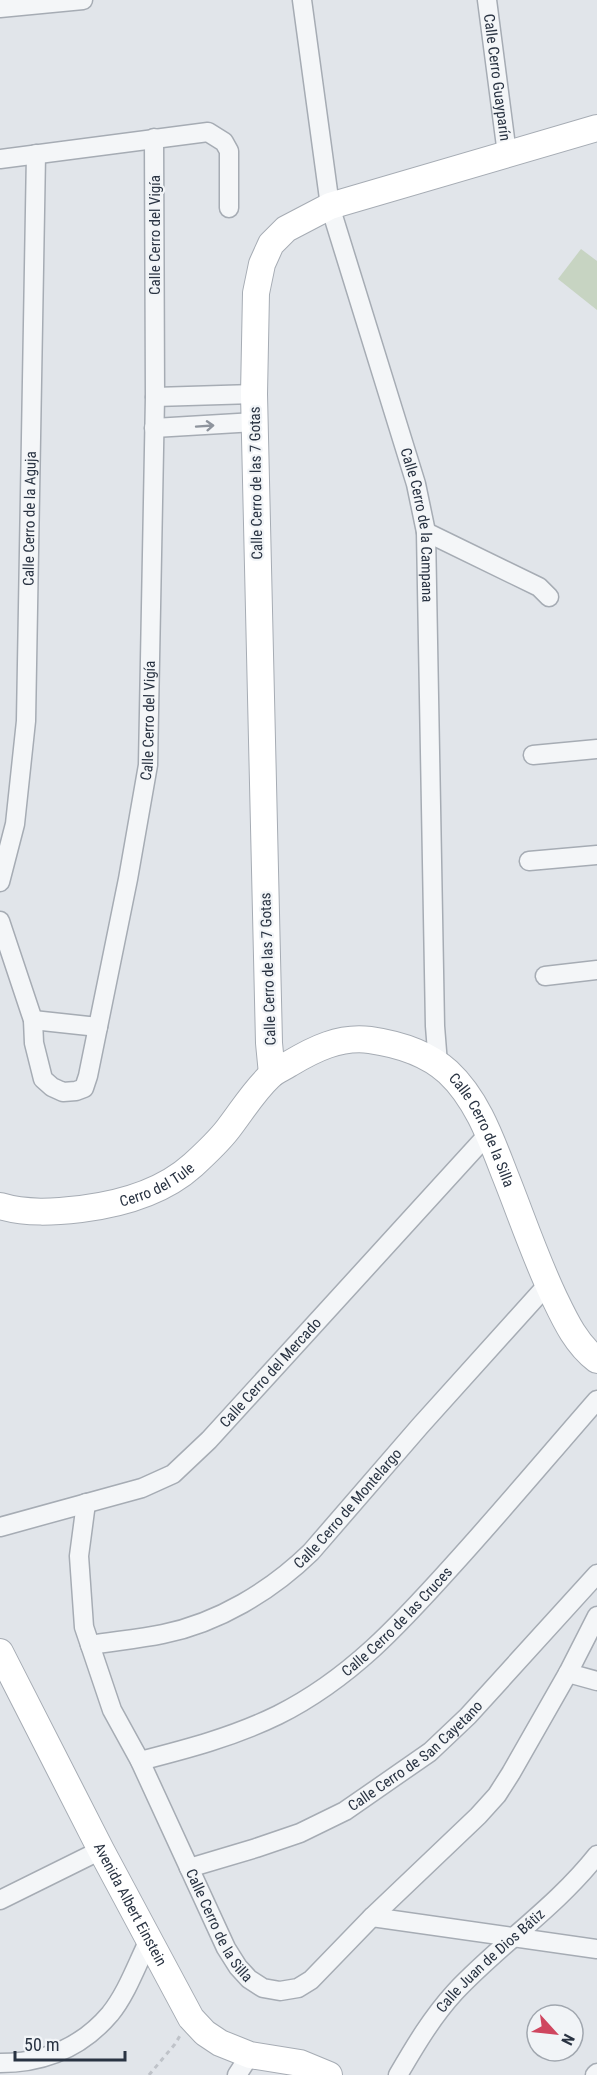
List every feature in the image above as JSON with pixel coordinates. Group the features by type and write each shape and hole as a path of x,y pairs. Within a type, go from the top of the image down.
{"street":[{"path":"0,8 83,0"},
{"name":"Calle Cerro de la Campana","path":"302,0 330,206 416,484 426,532 434,1014 438,1064"},
{"name":"Calle Cerro Guayparín","path":"487,0 507,154"},
{"name":"Calle Cerro de las 7 Gotas","path":"272,1074 269,1043 254,394 256,293 262,264 272,244 286,229 330,206 597,128"},
{"path":"0,159 208,132 224,142 229,151 229,208"},
{"name":"Calle Cerro del Vigía","path":"0,921 33,1020 33,1043 43,1078 52,1087 63,1092 84,1088 128,879 148,765 155,397 154,138"},
{"name":"Calle Cerro de la Aguja","path":"0,882 15,824 26,721 36,154"},
{"path":"155,397 254,394"},
{"path":"179,397 180,428"},
{"path":"154,428 255,422"},
{"path":"426,532 539,587 549,597"},
{"path":"533,755 597,749"},
{"path":"529,861 597,855"},
{"path":"545,976 597,970"},
{"path":"33,1020 98,1027"},
{"name":"Calle Cerro de la Silla","path":"272,1074 314,1049 351,1040 391,1043 413,1050 438,1064 461,1085 489,1133 548,1284 568,1324 587,1352 597,1360"},
{"name":"Cerro del Tule","path":"0,1206 55,1212 113,1205 158,1189 192,1166 227,1131 255,1092 272,1074"},
{"name":"Calle Cerro del Mercado","path":"0,1527 142,1488 173,1474 209,1440 489,1133"},
{"name":"Calle Cerro de Montelargo","path":"90,1645 164,1634 194,1625 250,1599 294,1569 548,1284"},
{"name":"Calle Cerro de las Cruces","path":"140,1761 212,1743 237,1734 310,1697 356,1665 406,1617 597,1400"},
{"name":"Calle Cerro de la Silla","path":"86,1503 79,1556 84,1627 112,1710 140,1761 226,1948 249,1979 263,1988 280,1991 298,1988 311,1980 497,1795 512,1773 568,1673 597,1616"},
{"name":"Calle Cerro de San Cayetano","path":"189,1868 300,1833 345,1811 430,1752 468,1716 597,1574"},
{"name":"Avenida Albert Einstein","path":"0,1652 101,1850 191,2018 205,2033 244,2065 300,2063 330,2075"},
{"path":"568,1673 597,1681"},
{"path":"0,1900 101,1850"},
{"name":"Calle Juan de Dios Bátiz","path":"398,2075 438,2013 457,1991 575,1882 597,1856"},
{"path":"372,1917 597,1949"},
{"path":"0,2063 35,2061 51,2056 67,2049 89,2033 110,2013 127,1986 149,1940"}],"path":[{"path":"149,2075 175,2044 191,2018"}],"green space":[{"path":"581,249 597,261 597,310 558,279"}]}
